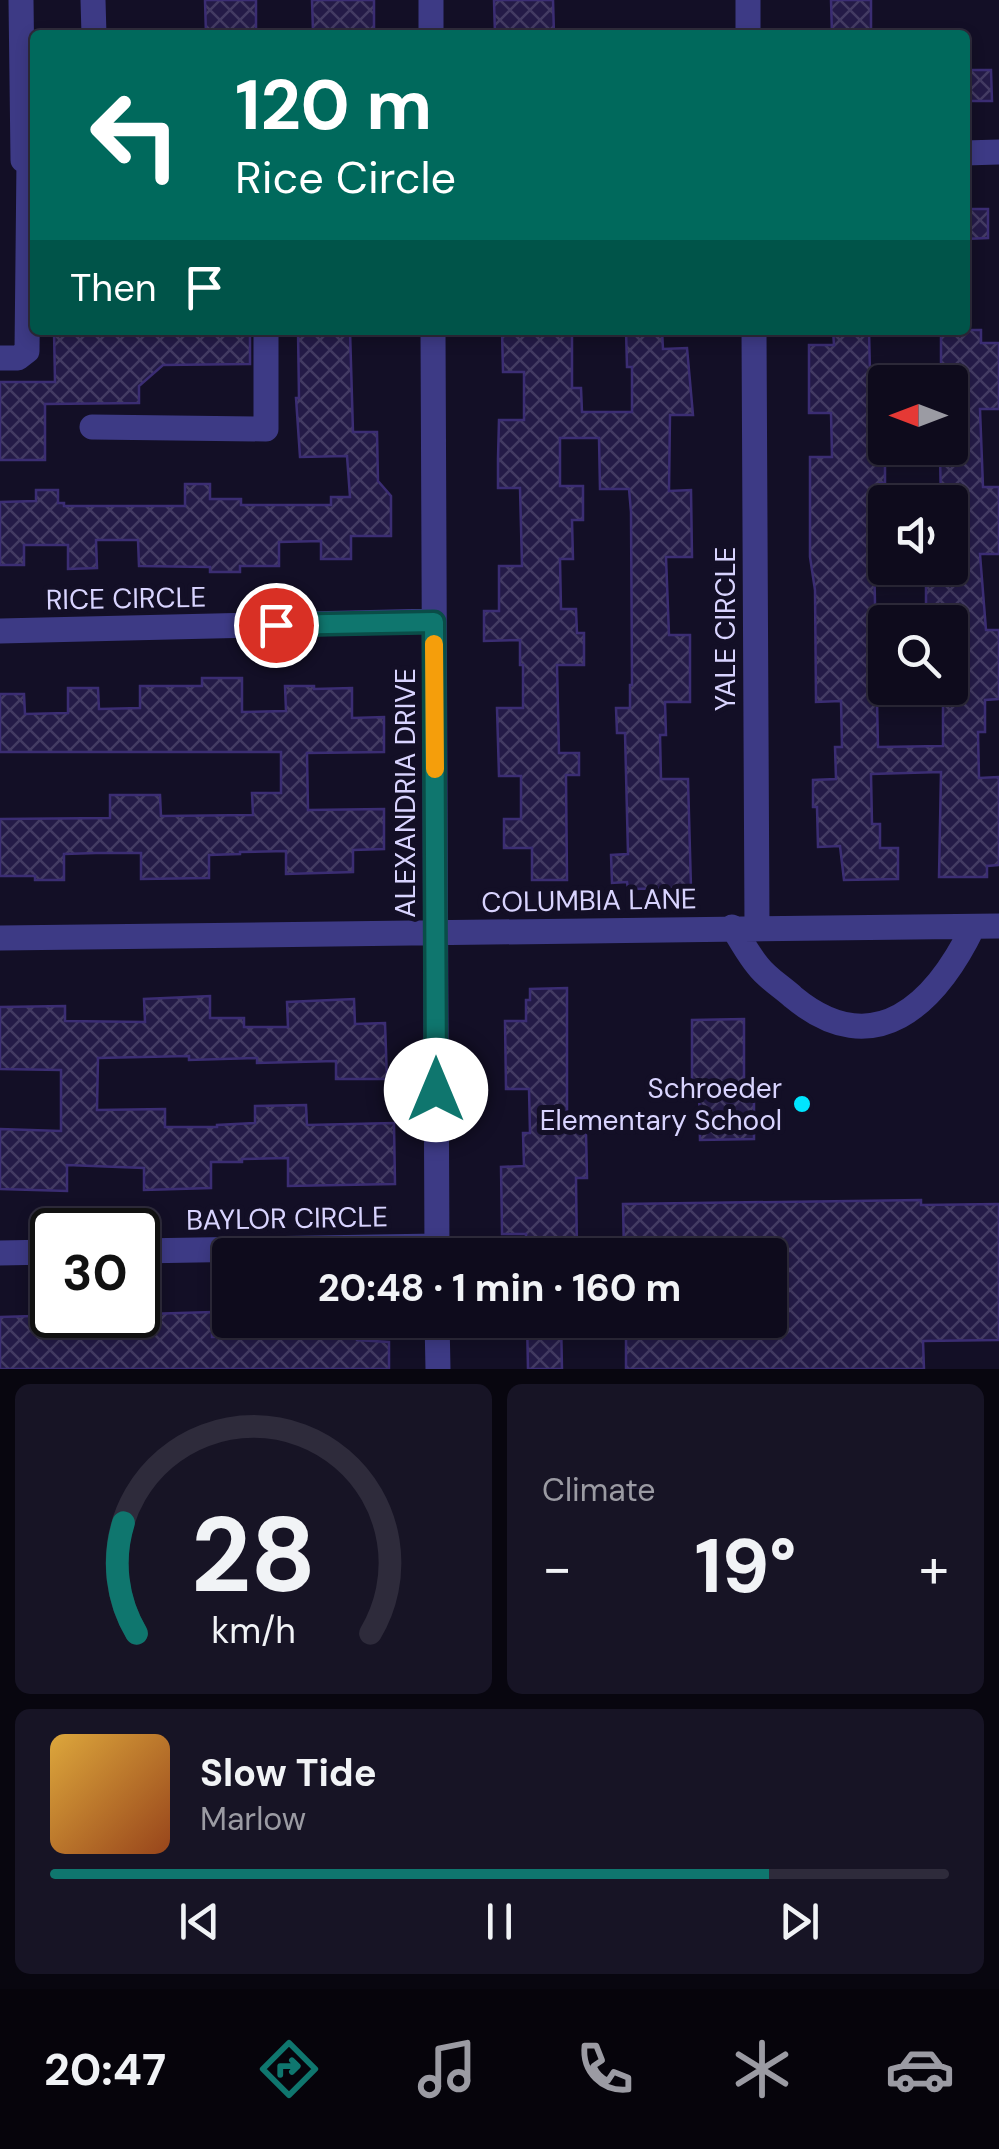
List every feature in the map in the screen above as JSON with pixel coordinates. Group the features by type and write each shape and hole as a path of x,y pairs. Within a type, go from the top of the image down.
{"street":[{"path":"0,358 18,358 26,352 22,0"},
{"path":"93,0 94,30"},
{"path":"431,0 431,30"},
{"path":"748,0 748,30"},
{"path":"970,152 999,152"},
{"path":"92,428 266,428 266,335"},
{"name":"ALEXANDRIA DRIVE","path":"433,335 437,1238"},
{"name":"YALE CIRCLE","path":"744,927 754,335"},
{"name":"RICE CIRCLE","path":"0,631 434,622"},
{"path":"744,927 760,969 810,1011 834,1023 860,1026 892,1021 919,1005 955,963 973,926"},
{"name":"COLUMBIA LANE","path":"0,938 999,926"},
{"name":"BAYLOR CIRCLE","path":"160,1251 212,1251"},
{"path":"0,1253 30,1252"},
{"path":"437,1338 438,1369"}],"building":[{"path":"205,0 256,0 256,30 206,30"},
{"path":"312,0 374,0 374,30 313,30"},
{"path":"494,0 553,0 554,30 495,30"},
{"path":"831,0 871,0 871,30 832,30"},
{"path":"970,70 991,70 992,101 970,101"},
{"path":"970,209 988,209 988,238 970,239"},
{"path":"970,330 981,330 981,343 999,343 999,409 980,409 983,487 999,487 999,554 980,554 986,630 999,630 999,699 985,700 985,732 978,732 979,778 999,777 999,865 987,866 987,877 939,877 941,772 871,774 872,824 880,824 880,848 898,848 898,879 844,880 840,846 818,847 813,780 836,779 835,747 842,747 841,701 816,702 810,457 832,457 831,413 809,413 809,345 834,345 833,335 869,335 868,465 885,465 885,483 868,485 868,585 875,585 875,605 868,605 868,705 877,705 878,747 943,746 943,705 968,705 968,605 926,605 926,585 968,585 968,485 941,485 940,465 968,465 968,365 941,365 941,335 970,335"},
{"path":"54,335 250,335 250,364 163,365 139,386 139,403 45,404 45,460 0,460 0,382 55,382"},
{"path":"298,335 350,335 353,432 377,432 378,481 391,496 391,536 351,536 351,559 321,559 321,541 279,542 279,566 240,566 240,572 210,572 210,567 139,566 138,540 96,540 97,568 68,569 68,545 24,545 24,565 0,565 0,502 36,501 36,490 58,490 58,503 64,506 185,506 185,484 210,484 210,499 241,499 241,505 331,505 331,497 350,497 347,456 300,457"},
{"path":"502,335 572,335 572,388 581,388 582,412 632,412 632,367 627,367 626,335 662,335 663,349 687,348 693,415 670,415 669,491 691,490 692,557 666,557 669,635 690,635 690,702 665,702 666,735 660,735 661,779 688,779 691,888 628,889 627,882 612,883 611,855 628,854 625,733 617,733 616,708 630,708 632,685 631,512 629,489 600,489 599,438 560,438 560,486 583,486 583,520 572,520 573,559 560,559 561,609 576,609 577,633 584,633 584,665 557,665 559,753 579,753 579,775 566,775 567,880 532,880 532,848 504,848 504,819 521,819 521,776 499,776 497,708 523,708 523,665 520,640 484,641 484,611 499,611 499,566 522,566 520,488 498,488 498,458 499,420 524,420 524,372 503,372"},
{"path":"202,678 242,678 242,712 286,711 285,686 314,686 352,688 352,718 384,717 384,752 307,753 308,810 384,809 384,849 353,850 353,872 286,874 286,851 240,852 209,855 209,878 141,879 141,853 96,853 64,854 64,880 0,876 0,819 110,818 110,795 160,795 161,816 253,815 252,793 281,793 281,752 0,752 0,694 24,694 25,714 68,713 68,688 98,688 99,709 140,708 140,686 202,686"},
{"path":"567,988 567,1133 586,1132 587,1178 576,1178 577,1238 502,1234 501,1167 524,1166 523,1133 530,1133 529,1089 506,1089 505,1021 526,1021 530,989"},
{"path":"210,996 210,1018 244,1018 244,1027 288,1027 287,1002 354,999 355,1024 385,1023 387,1079 336,1079 336,1061 257,1063 257,1058 189,1060 189,1056 98,1058 97,1110 165,1109 165,1127 217,1127 255,1123 255,1106 306,1105 307,1125 394,1123 395,1184 288,1186 288,1158 211,1162 211,1188 144,1190 144,1168 67,1165 67,1191 0,1189 0,1129 61,1131 61,1070 0,1069 0,1007 65,1006 65,1021 145,1022 144,999"},
{"path":"744,1019 744,1094 754,1094 754,1139 700,1140 699,1087 692,1087 692,1020"},
{"path":"921,1200 921,1205 999,1204 999,1340 923,1341 924,1369 626,1369 626,1338 787,1338 787,1238 624,1238 623,1204"},
{"path":"212,1312 212,1338 357,1338 389,1342 389,1369 0,1369 0,1317 30,1316 30,1338 160,1338 160,1314"},
{"path":"527,1338 561,1338 562,1369 528,1369"}],"slow traffic":[{"path":"434,644 435,769"}],"place":[{"name":"Schroeder Elementary School","path":"802,1104"}],"route":[{"path":"276,625 434,622 436,1090"}]}
